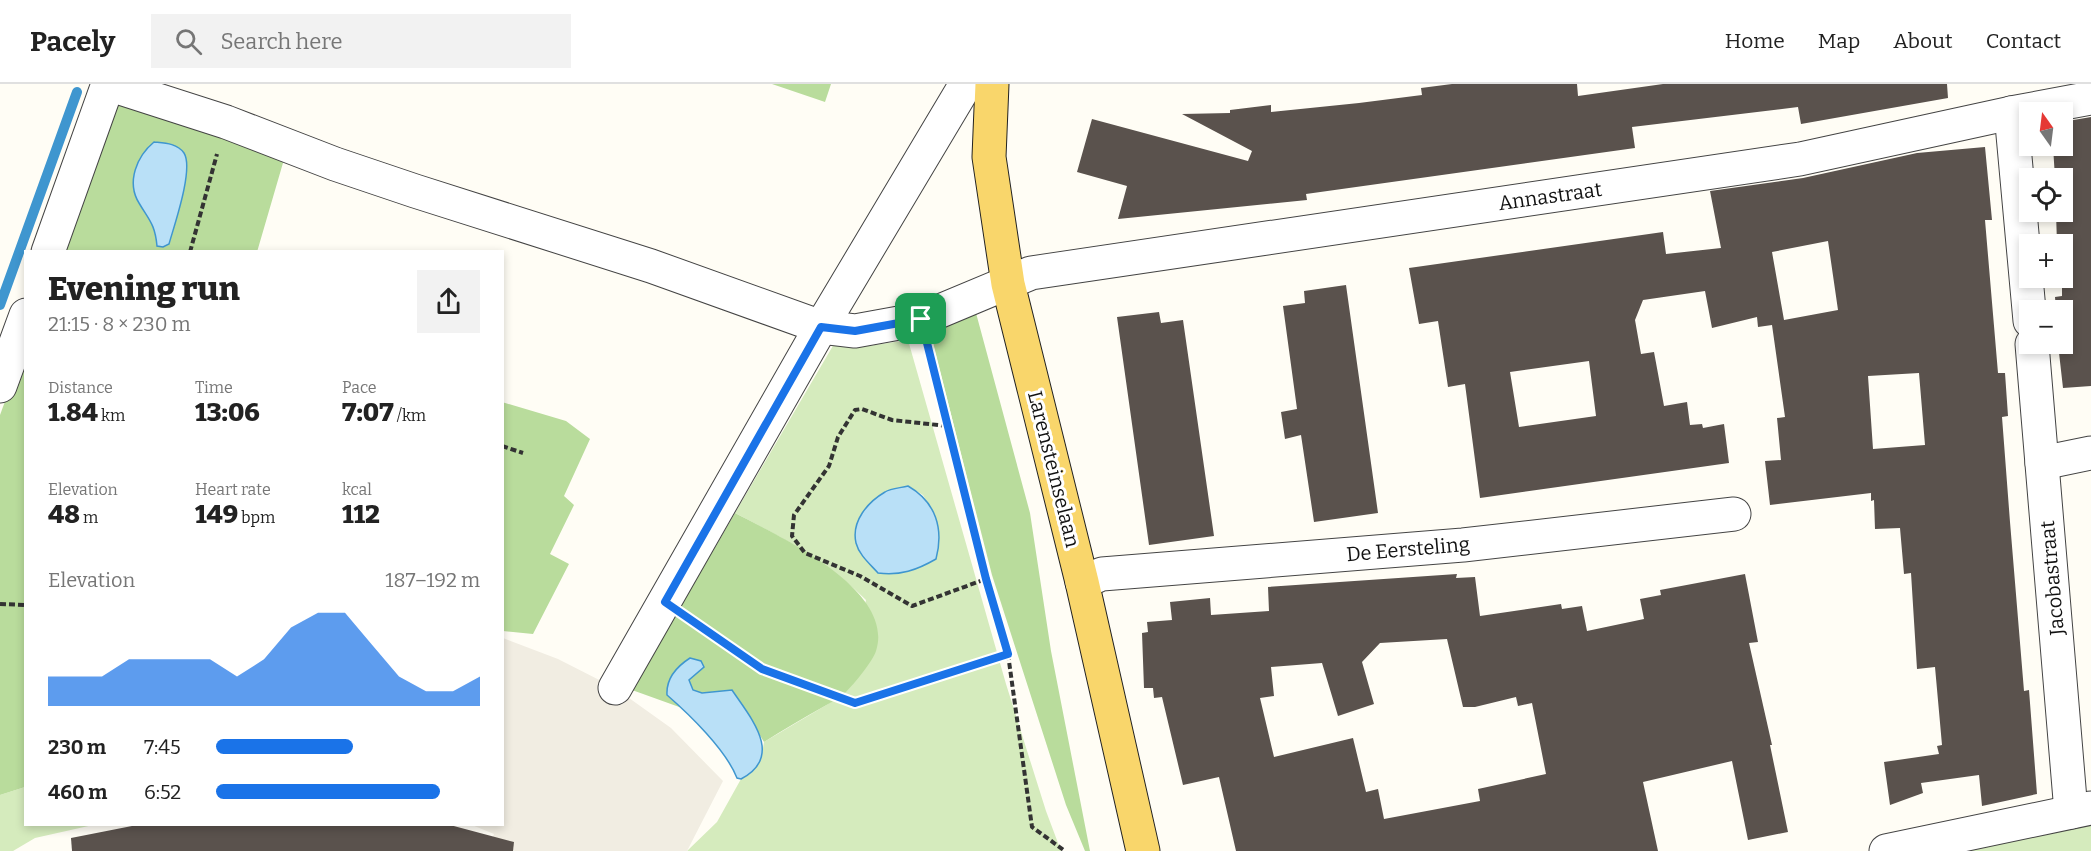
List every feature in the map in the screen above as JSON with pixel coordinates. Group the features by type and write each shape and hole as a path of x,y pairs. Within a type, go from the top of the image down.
{"main road":[{"name":"Larensteinselaan","path":"992,84 989,157 1008,284 1082,582 1143,851"}],"street":[{"name":"Annastraat","path":"49,250 108,84 226,122 335,164 570,242 651,266 821,327 855,331 921,319 1031,273 1800,159 2011,112 2091,98"},
{"path":"615,688 821,327 966,84"},
{"path":"2011,112 2028,300"},
{"path":"0,386 24,320"},
{"name":"Jacobastraat","path":"2032,354 2081,810"},
{"path":"2042,463 2091,453"},
{"name":"De Eersteling","path":"1082,582 1102,574 1463,545 1734,514"},
{"path":"1886,851 1932,846 2081,810"}],"path":[{"path":"191,250 226,122"},
{"path":"921,319 986,579 1008,654 1032,827 1065,851"},
{"path":"947,426 892,420 862,409 855,410 838,437 830,466 795,515 792,536 805,553 860,576 912,606 986,579"},
{"path":"504,447 523,453"},
{"path":"665,602 762,669 855,703 1008,654"},
{"path":"0,604 24,605"}],"green space":[{"path":"772,84 831,84 825,102"},
{"path":"113,96 285,156 258,250 62,250","holes":["187,165 185,176 157,246 151,222 138,202"]},
{"path":"976,313 1030,513 1051,651 1090,851 1085,851 1066,805 992,575 929,328"},
{"path":"908,340 1006,684 1061,851 687,851 717,822 741,779 750,774 762,754 764,742 845,694 866,600 820,562 735,513 834,344 868,346","holes":["908,486 923,495 935,516 856,542 861,518 870,504"]},
{"path":"24,350 24,787 0,795 0,415"},
{"path":"504,403 566,421 590,439 564,496 574,505 550,554 569,564 533,634 504,631"},
{"path":"735,513 804,550 829,567 852,586 868,607 877,628 876,651 854,684 836,700 764,742 732,690 702,693 693,690 689,680 704,667 690,658 673,674 667,689 667,695 682,708 632,690"},
{"path":"24,787 24,826 89,826 35,838 13,851 0,851 0,795"},
{"path":"2091,807 2091,851 1965,851"}],"shaded area":[{"path":"504,638 558,659 615,688 671,728 723,781 687,851 515,851 506,849 488,851 494,834 474,826 504,826"}],"water":[{"path":"154,142 178,147 184,153 187,171 179,212 169,244 163,247 157,246 153,227 133,187 138,162"},
{"path":"908,486 918,492 936,517 939,537 936,559 908,571 894,574 878,573 857,547 855,535 858,520 879,496 890,490"},
{"path":"690,658 701,661 704,667 689,680 693,690 702,693 732,690 760,736 761,759 754,770 741,779 737,778 725,756 706,734 667,695 668,684 673,674"}],"building":[{"path":"1452,84 1577,84 1578,96 1663,84 1947,84 1948,98 1801,124 1798,107 1632,127 1635,148 1306,194 1307,200 1118,219 1127,186 1077,172 1092,119 1248,161 1252,151 1182,114 1230,113 1230,110 1271,105 1271,112 1359,103 1422,95 1421,88"},
{"path":"2091,117 2091,386 2063,388 2059,354 2073,354 2073,300 2055,300 2055,297 2062,296 2062,288 2073,288 2073,234 2057,234 2056,222 2073,222 2073,168 2054,168 2054,156 2073,156 2073,120"},
{"path":"1985,147 1992,220 1985,220 1998,373 2005,373 2008,416 2002,417 2024,691 2029,690 2037,794 1982,806 1979,775 1921,783 1923,793 1890,805 1884,762 1939,754 1937,746 1942,745 1935,667 1917,669 1911,573 1904,574 1900,528 1875,529 1874,500 1871,501 1871,493 1770,505 1765,461 1781,460 1777,418 1785,417 1772,325 1758,327 1757,317 1712,328 1705,291 1643,300 1635,320 1641,354 1654,352 1664,406 1687,402 1690,425 1702,424 1703,428 1724,424 1729,463 1480,498 1465,384 1448,387 1438,321 1419,324 1409,268 1663,232 1666,254 1721,248 1710,191 1803,178 1917,153","holes":["1828,241 1838,310 1784,320 1772,252","1589,361 1596,416 1519,427 1510,372","1919,373 1925,445 1873,449 1868,376"]},
{"path":"1346,285 1378,513 1314,522 1301,435 1285,439 1281,412 1297,409 1283,306 1305,303 1304,291"},
{"path":"1159,312 1161,323 1183,320 1214,536 1149,545 1117,317"},
{"path":"1457,574 1456,578 1475,577 1480,616 1561,604 1562,609 1582,606 1587,631 1644,619 1640,599 1661,595 1660,590 1745,574 1758,642 1749,643 1772,745 1770,745 1788,832 1748,840 1732,761 1643,782 1658,851 1236,851 1219,777 1183,785 1162,697 1154,698 1153,688 1144,688 1142,633 1148,632 1147,622 1172,620 1170,602 1210,598 1211,615 1269,611 1268,587","holes":["1447,639 1463,707 1475,707 1516,697 1518,706 1532,703 1546,774 1478,789 1480,801 1384,819 1378,789 1366,792 1353,738 1274,757 1260,698 1274,696 1271,667 1322,663 1338,716 1374,704 1362,662 1380,643"]},
{"path":"132,826 454,826 514,842 513,851 72,851 71,838"}],"waterway":[{"path":"0,305 77,92"}],"route":[{"path":"921,319 986,579 1008,654 855,703 762,669 665,602 821,327 855,331 921,319"}]}
